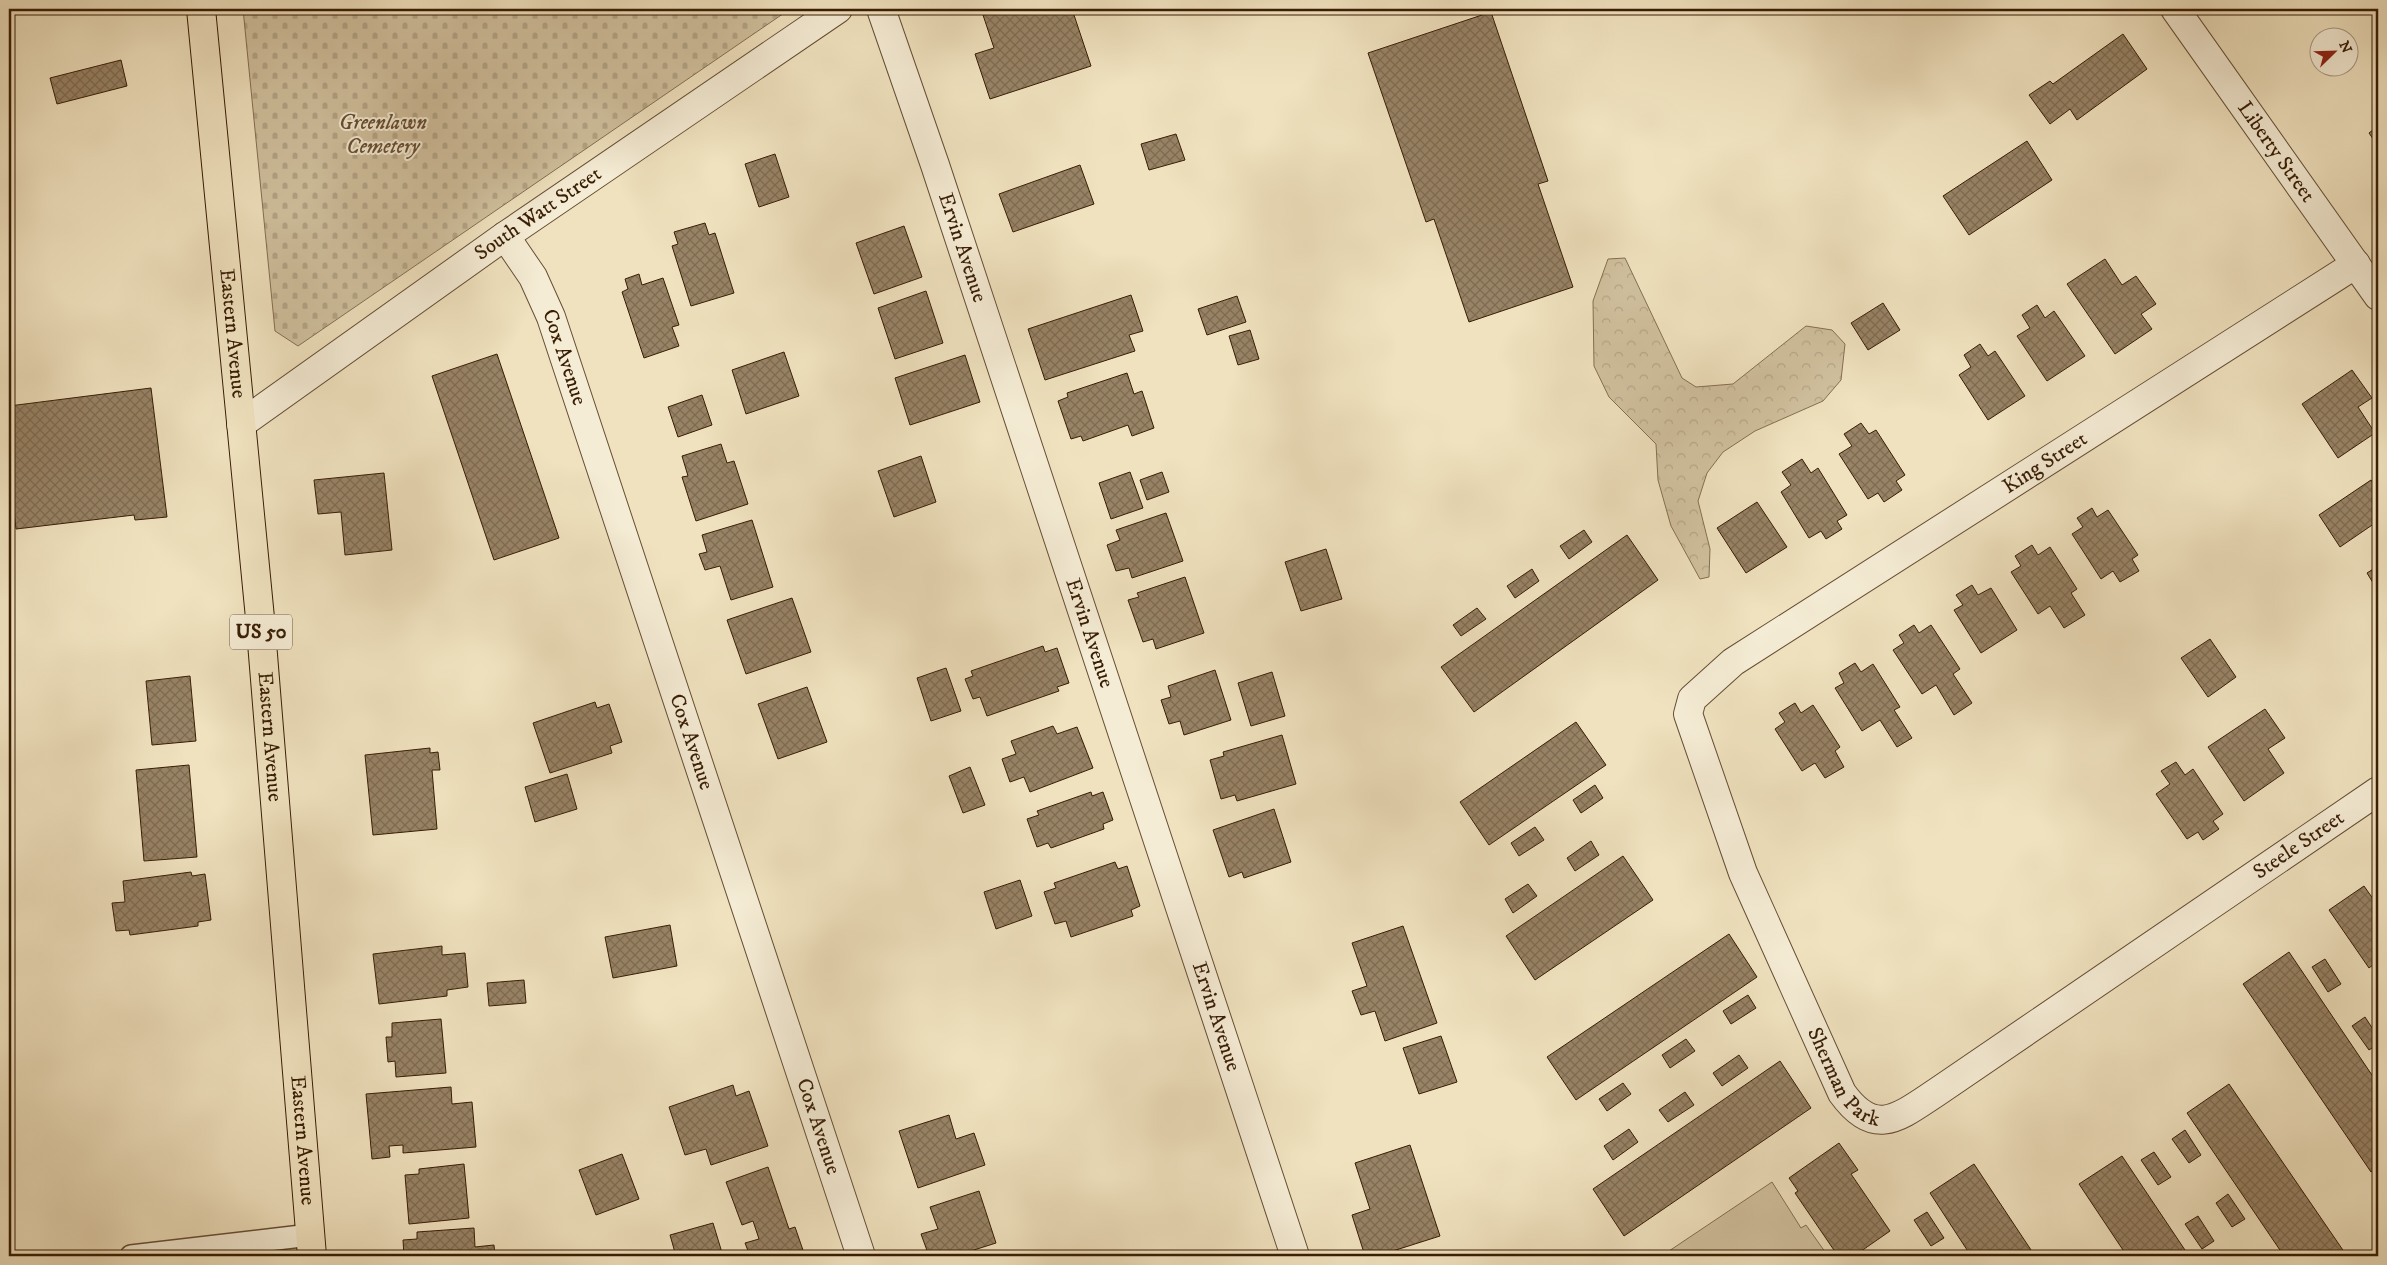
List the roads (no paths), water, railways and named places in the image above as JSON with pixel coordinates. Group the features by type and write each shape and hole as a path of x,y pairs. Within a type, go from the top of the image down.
{"main road":[{"name":"Eastern Avenue","path":"201,9 260,618 311,1246"}],"street":[{"name":"South Watt Street","path":"241,424 505,236 838,9"},
{"name":"Ervin Avenue","path":"881,9 935,165 1295,1256"},
{"name":"Liberty Street","path":"2175,9 2378,296"},
{"name":"Cox Avenue","path":"505,236 533,276 551,317 861,1256"},
{"name":"King Street","path":"1734,662 2356,264"},
{"name":"Sherman Park","path":"1734,662 1692,699 1688,714 1742,873 1784,966 1842,1093 1855,1111 1872,1120 1887,1120 1905,1113 1929,1098 2220,900"},
{"name":"Steele Street","path":"2220,900 2378,791"}],"lane":[{"path":"131,1256 311,1246"}],"park label":[{"name":"Greenlawn Cemetery","path":"383,135"}]}
